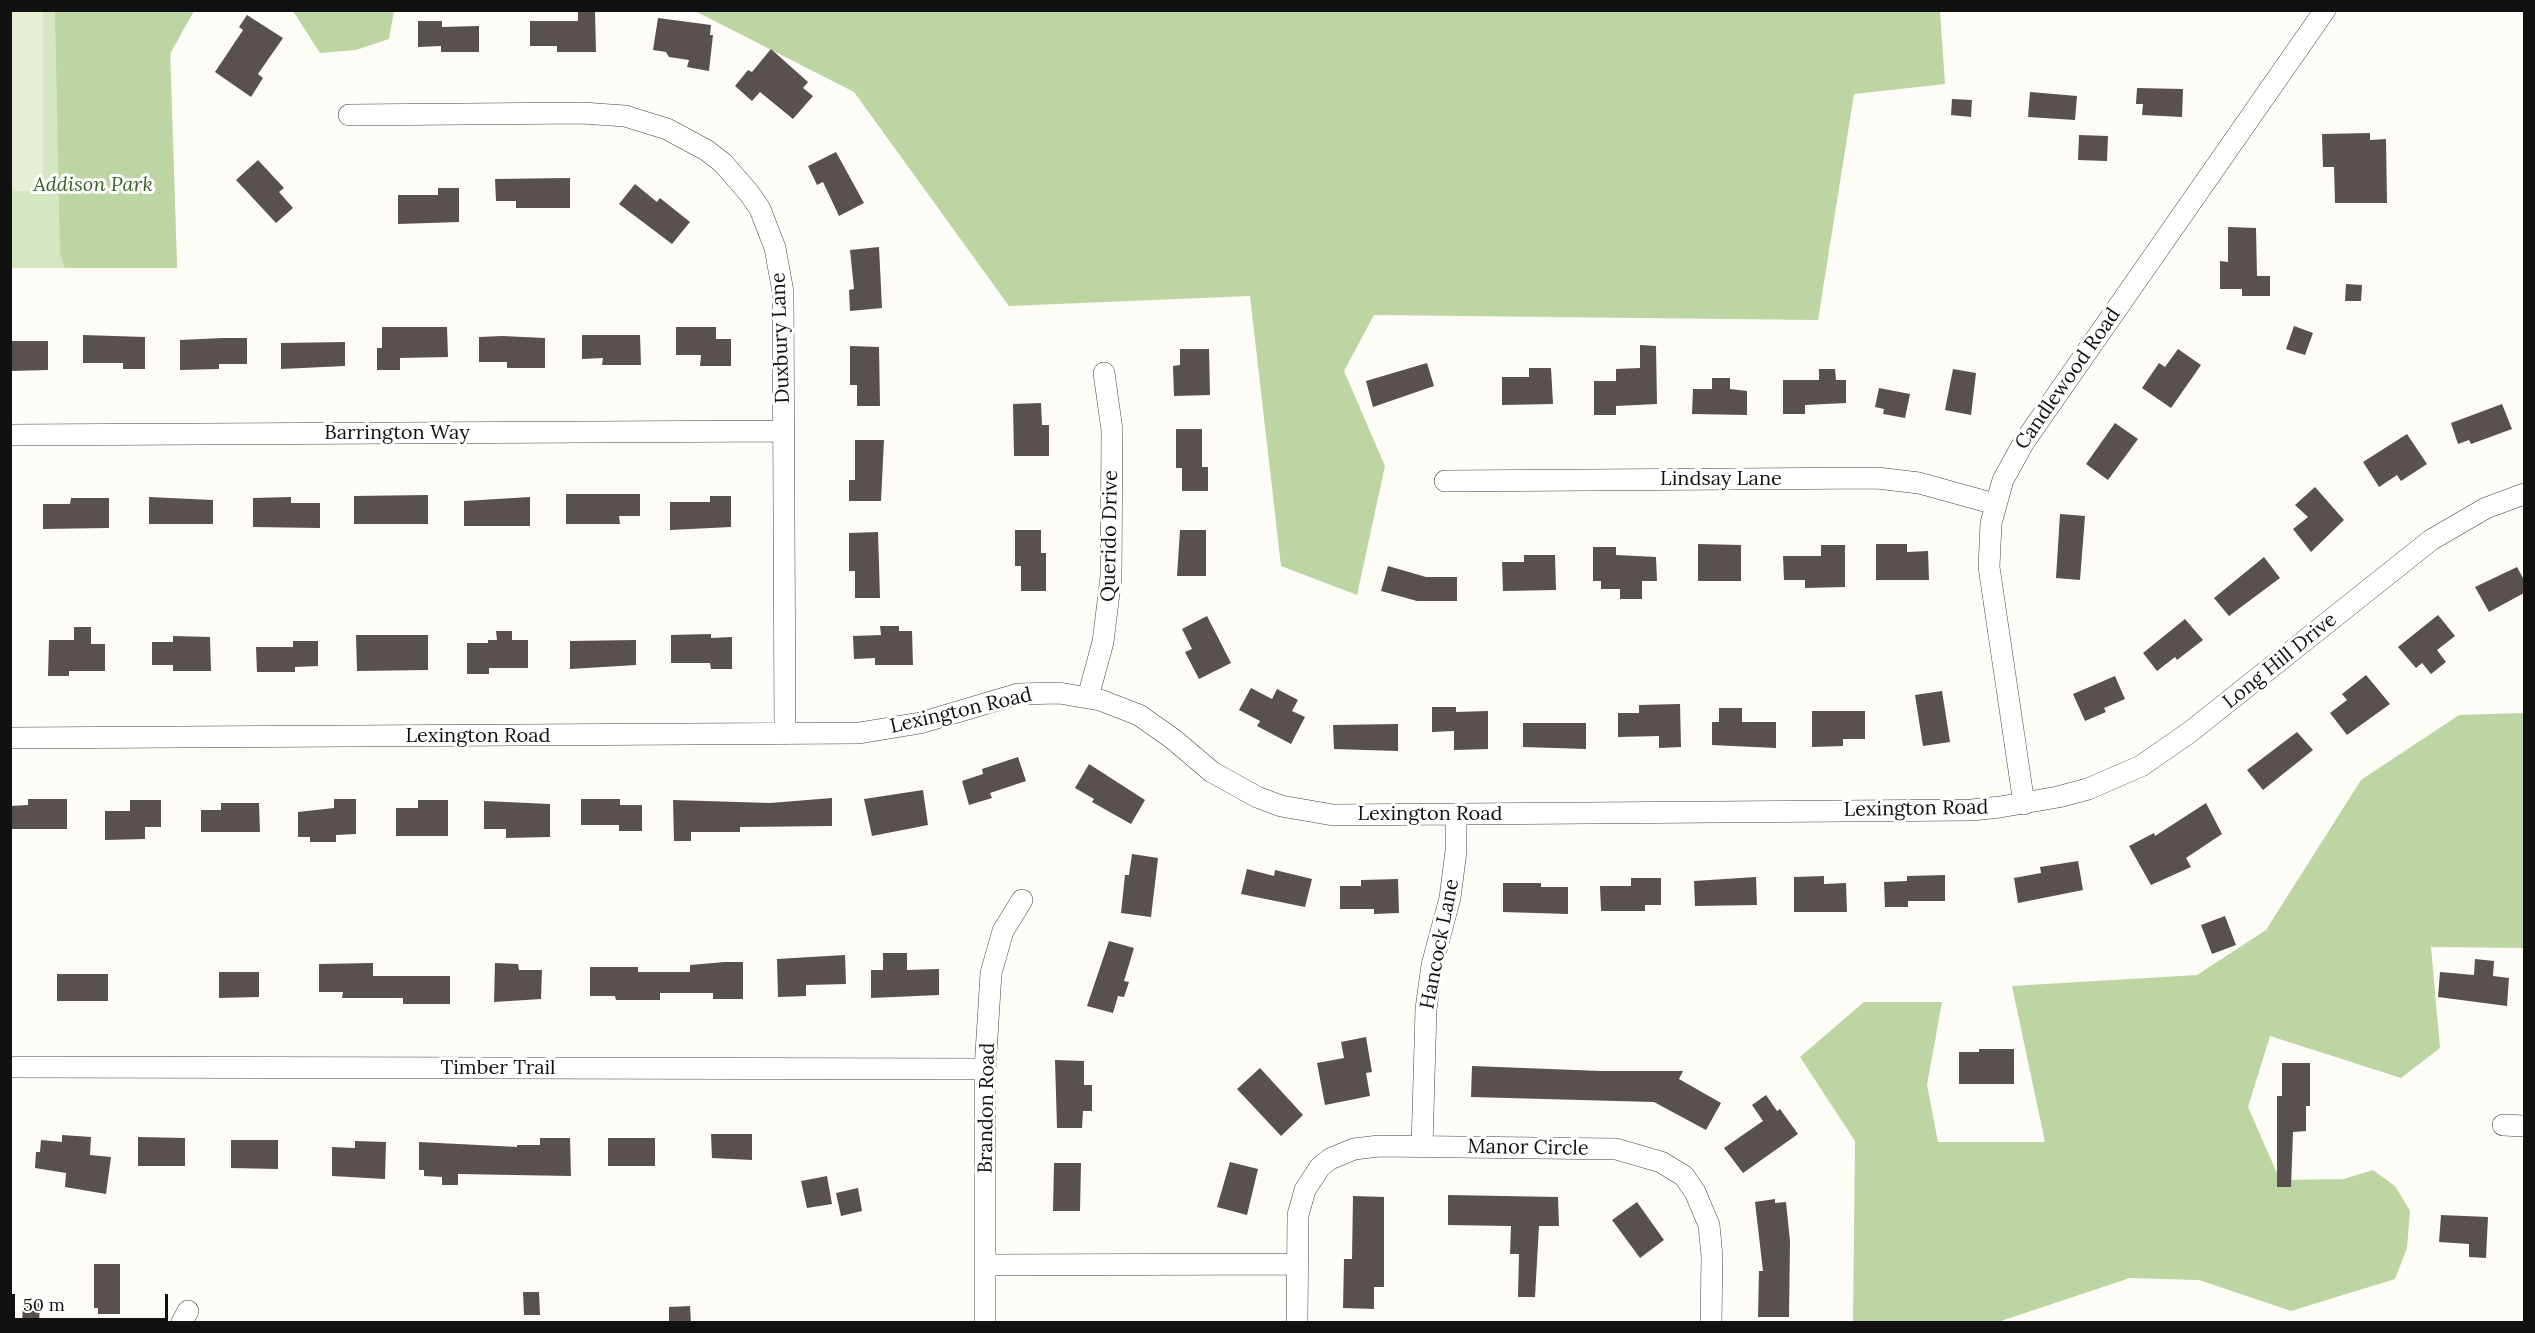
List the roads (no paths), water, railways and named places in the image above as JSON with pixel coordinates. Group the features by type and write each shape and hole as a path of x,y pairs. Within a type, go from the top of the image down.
{"street":[{"name":"Candlewood Road","path":"2024,804 1990,590 1989,545 1995,504 2003,480 2024,442 2325,10"},
{"name":"Duxbury Lane","path":"349,115 604,113 646,121 687,138 706,150 723,163 749,193 760,209 775,248 783,292 785,734"},
{"name":"Querido Drive","path":"1088,697 1103,642 1111,577 1112,430 1104,373"},
{"name":"Barrington Way","path":"10,435 784,431"},
{"name":"Lindsay Lane","path":"1445,481 1878,478 1919,483 1995,504"},
{"name":"Long Hill Drive","path":"2024,804 2088,789 2141,766 2190,732 2431,540 2486,508 2524,494"},
{"name":"Lexington Road","path":"10,738 859,733 930,721 1018,694 1059,693 1088,697 1139,716 1173,739 1212,772 1233,786 1281,806 1333,815 1972,810 2024,804"},
{"name":"Hancock Lane","path":"1422,1146 1427,997 1432,964 1450,898 1456,851 1456,814"},
{"name":"Brandon Road","path":"985,1323 985,1069 991,973 1003,930 1022,900"},
{"name":"Timber Trail","path":"10,1067 985,1069"},
{"path":"2503,1125 2524,1126"},
{"name":"Manor Circle","path":"1297,1323 1301,1202 1320,1167 1354,1149 1422,1146 1616,1149 1648,1156 1673,1168 1684,1176 1695,1192 1709,1225 1712,1256 1712,1323"},
{"path":"986,1265 1298,1263"}],"park label":[{"name":"Addison Park","path":"93,185"}]}
